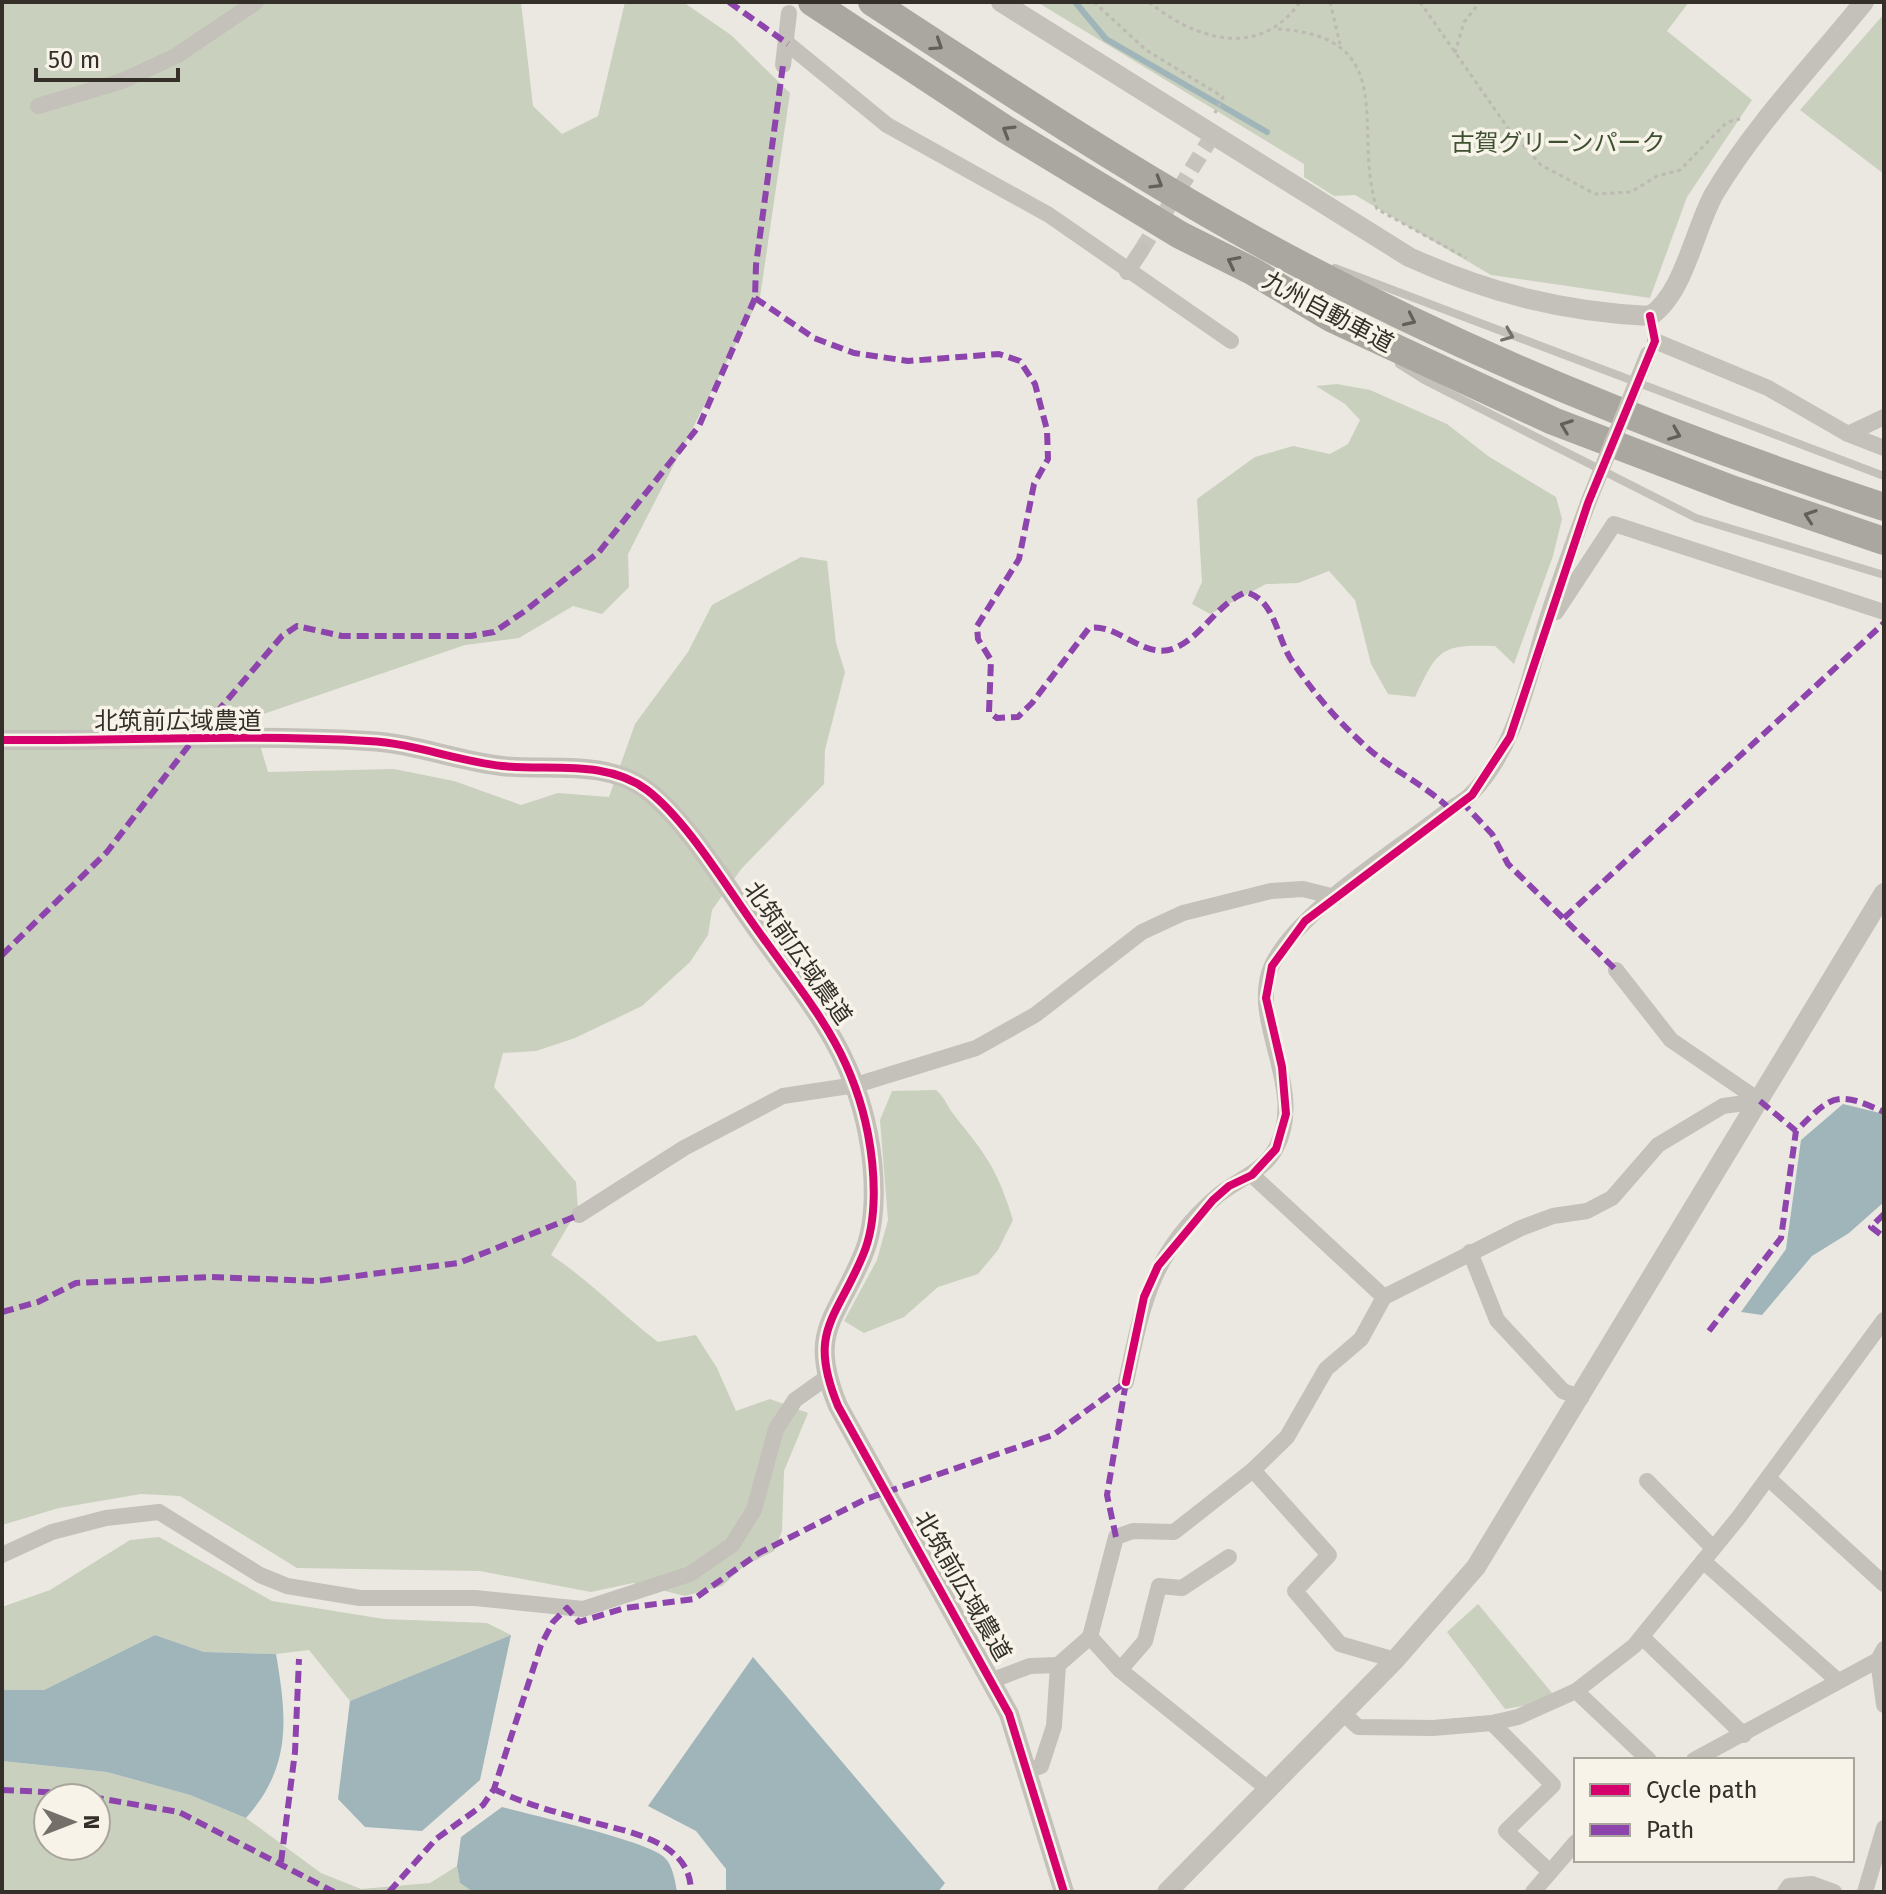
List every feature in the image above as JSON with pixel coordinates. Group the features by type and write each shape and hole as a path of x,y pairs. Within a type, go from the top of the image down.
{"highway":[{"name":"九州自動車道","path":"872,2 1065,128 1252,238 1393,312 1540,380 1729,456 1884,507"},
{"name":"九州自動車道","path":"800,8 1180,235 1252,271 1331,318 1553,421 1734,490 1884,541"}],"street":[{"path":"38,106 122,81 163,62 256,2"},
{"path":"1001,2 1256,159 1377,240 1467,283 1553,306 1650,316 1671,297 1715,194 1768,120 1864,2"},
{"path":"783,65 800,8"},
{"path":"788,44 887,125 1049,215 1127,272 1231,341"},
{"path":"1127,272 1141,251"},
{"path":"1126,1382 1144,1297 1158,1266 1213,1200 1229,1186 1252,1175 1276,1149 1286,1114 1282,1067 1266,998 1272,966 1288,941 1335,897 1472,795 1510,737 1542,633 1588,503 1652,348 1650,316"},
{"path":"1652,348 1768,388 1848,434 1884,448"},
{"path":"1848,434 1884,417"},
{"path":"1542,633 1614,524 1884,612"},
{"name":"北筑前広域農道","path":"2,740 372,741 501,766 607,771 647,790 691,838 829,1029 856,1085 872,1166 871,1226 864,1254 826,1330 826,1378 838,1406 993,1680 1009,1714 1064,1892"},
{"path":"579,1215 684,1148 783,1096 856,1085 976,1048 1035,1015 1142,932 1183,913 1271,891 1303,889 1335,897"},
{"path":"1167,1892 1395,1660 1476,1567 1884,893"},
{"path":"1616,970 1671,1040 1760,1101"},
{"path":"993,1680 1030,1666 1058,1665 1090,1637 1116,1537 1133,1531 1174,1532 1253,1470 1287,1437 1326,1369 1361,1339 1384,1297 1521,1228 1553,1216 1587,1211 1612,1198 1658,1145 1723,1106 1760,1101"},
{"path":"1252,1175 1384,1297"},
{"path":"1470,1252 1497,1320 1563,1391 1581,1398"},
{"path":"1343,1713 1358,1727 1433,1728 1492,1723 1518,1717 1576,1691 1642,1637 1768,1478 1884,1320"},
{"path":"2,1555 52,1532 106,1518 159,1512 260,1575 287,1586 360,1598 475,1598 583,1609 690,1574 732,1545 754,1510 776,1429 795,1400 826,1378"},
{"path":"1253,1470 1329,1555 1295,1591 1340,1644 1395,1660"},
{"path":"1768,1478 1884,1584"},
{"path":"1647,1481 1708,1554 1837,1680"},
{"path":"1120,1670 1145,1641 1159,1586 1182,1588 1229,1557"},
{"path":"1090,1637 1120,1670 1268,1789"},
{"path":"1642,1637 1744,1735"},
{"path":"1698,1758 1822,1692 1881,1654 1884,1705"},
{"path":"1027,1771 1041,1766 1049,1751 1058,1665"},
{"path":"1576,1691 1647,1758"},
{"path":"1492,1723 1553,1785 1506,1831 1550,1872"},
{"path":"1865,1892 1884,1828"},
{"path":"1533,1892 1574,1844"},
{"path":"1785,1892 1789,1886 1812,1884 1834,1892"}],"lane":[{"path":"1252,238 1884,476"},
{"path":"1331,318 1426,381 1696,518 1884,575"}],"path":[{"path":"1094,2 1146,50 1223,97"},
{"path":"1149,2 1198,32 1215,38 1251,37 1278,29 1307,31 1340,44"},
{"path":"1278,29 1300,2"},
{"path":"1330,2 1340,44 1365,89 1368,184 1377,209 1466,255 1467,283"},
{"path":"1420,2 1510,131 1541,165 1595,194 1631,192 1657,176 1680,170 1727,122 1768,120"},
{"path":"1455,53 1464,22 1480,2"}],"green space":[{"path":"2,2 521,2 533,106 562,134 598,116 625,2 683,2 731,35 790,93 760,297 628,554 629,587 602,614 573,606 519,638 465,645 252,718 268,772 394,769 454,781 521,805 558,793 609,797 635,724 688,652 712,605 801,557 827,561 836,643 845,672 825,750 824,784 742,868 712,910 708,935 690,962 642,1006 575,1038 536,1051 503,1053 494,1087 576,1182 578,1209 551,1255 658,1342 696,1335 717,1368 736,1411 770,1399 808,1413 784,1471 782,1531 774,1551 744,1566 722,1586 685,1596 633,1583 591,1592 480,1571 297,1568 180,1496 141,1494 59,1508 2,1525"},
{"name":"古賀グリーンパーク","path":"1037,2 1689,2 1667,31 1752,100 1687,197 1650,298 1491,275 1355,195 1334,196 1304,177 1304,164"},
{"path":"1884,14 1884,174 1800,110"},
{"path":"1337,384 1370,390 1447,424 1488,456 1556,497 1562,519 1553,556 1514,664 1495,646 1463,646 1436,659 1415,697 1388,694 1371,664 1355,600 1329,571 1298,583 1266,584 1210,614 1192,604 1202,582 1197,499 1255,457 1293,446 1330,454 1348,444 1360,420 1345,404 1316,386"},
{"path":"936,1090 990,1164 1013,1220 998,1250 978,1274 938,1287 904,1317 864,1333 844,1321 877,1260 888,1220 880,1120 892,1091"},
{"path":"159,1537 272,1601 384,1619 487,1623 511,1635 350,1701 309,1650 276,1654 204,1652 155,1635 44,1690 2,1690 2,1607 50,1590 130,1540"},
{"path":"1478,1604 1552,1693 1535,1704 1505,1709 1447,1632"},
{"path":"2,1761 107,1772 190,1795 246,1818 321,1873 361,1889 430,1883 457,1866 460,1883 473,1892 2,1892"}],"water":[{"path":"1843,1104 1884,1114 1884,1202 1849,1233 1812,1256 1762,1315 1741,1312 1786,1249 1801,1140"},
{"path":"155,1635 204,1652 276,1654 283,1721 279,1760 272,1780 246,1818 190,1795 107,1772 2,1761 2,1690 44,1690"},
{"path":"511,1635 480,1780 422,1831 365,1827 338,1799 350,1701"},
{"path":"753,1657 945,1883 938,1892 726,1892 726,1869 696,1831 648,1806"},
{"path":"502,1807 613,1836 653,1851 670,1864 677,1892 473,1892 460,1883 457,1866 461,1837"}],"waterway":[{"path":"1075,2 1106,39 1267,132"}],"tunnel":[{"path":"1141,251 1214,133"}],"marked path":[{"path":"729,2 788,44"},
{"path":"2,955 107,852 193,740 282,636 297,626 342,636 471,636 494,632 599,552 699,426 755,298 756,265 783,65"},
{"path":"755,298 814,338 854,353 908,361 999,354 1020,361 1035,384 1047,430 1048,459 1034,484 1019,559 977,626 978,639 991,660 989,712 997,718 1018,717 1089,628 1111,631 1143,646 1166,651 1186,642 1227,604 1246,592 1256,597 1270,612 1294,664 1339,720 1371,751 1450,809"},
{"path":"1564,918 1884,623"},
{"path":"1461,801 1492,834 1508,864 1616,970"},
{"path":"1760,1101 1796,1131 1827,1103 1836,1100 1855,1101 1884,1112"},
{"path":"1709,1331 1781,1238 1796,1131"},
{"path":"1884,1214 1871,1227 1884,1237"},
{"path":"2,1312 38,1302 76,1283 210,1277 317,1281 459,1263 579,1215"},
{"path":"1116,1537 1107,1495 1126,1382"},
{"path":"389,1892 436,1839 483,1805 494,1789 541,1645 553,1622 567,1608 579,1622 625,1608 694,1599 759,1553 866,1499 1053,1435 1126,1382"},
{"path":"281,1862 295,1752 299,1659"},
{"path":"494,1789 540,1807 654,1841 680,1861 688,1874 691,1892"},
{"path":"2,1790 68,1793 179,1812 334,1892"}],"cycle path":[{"path":"1126,1382 1144,1297 1158,1266 1213,1200 1229,1186 1252,1175 1276,1149 1286,1114 1282,1067 1266,998 1272,966 1305,921 1472,795 1510,737 1588,503 1655,341 1650,316"},
{"path":"2,740 277,738 385,742 502,766 577,768 614,774 647,790 679,821 814,1008 852,1078 868,1134 873,1211 863,1255 835,1312 825,1342 829,1381 838,1406 1009,1714 1064,1892"}]}
